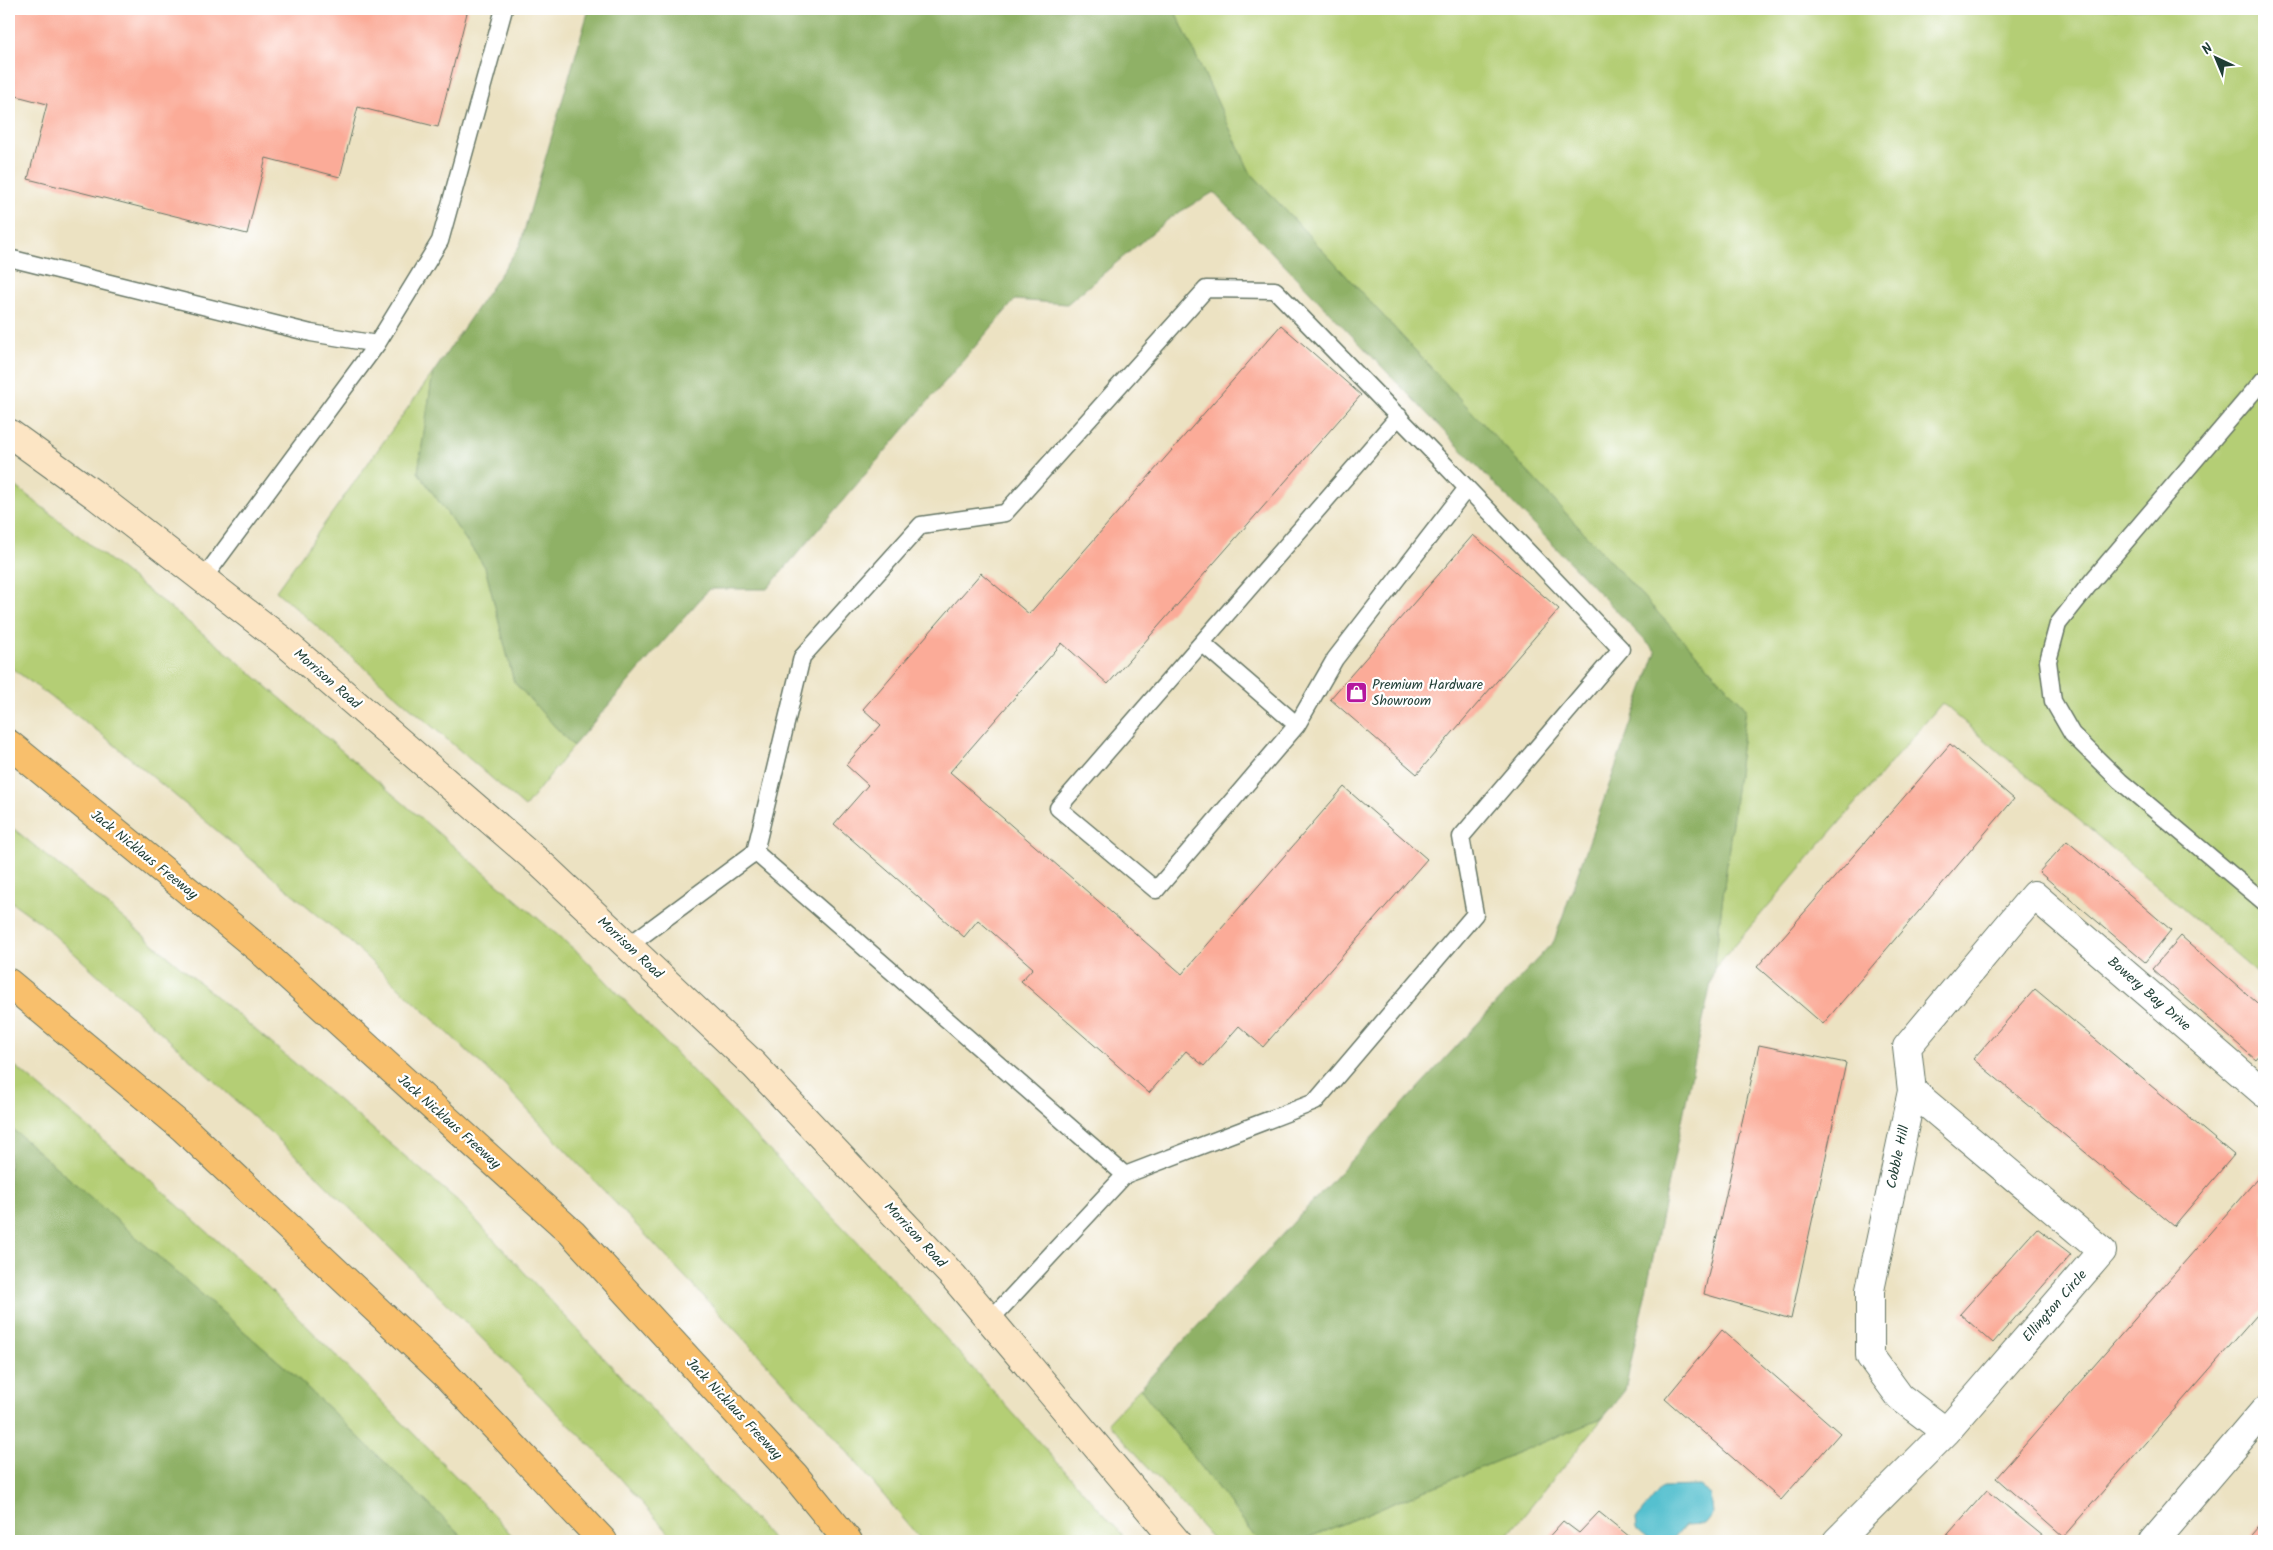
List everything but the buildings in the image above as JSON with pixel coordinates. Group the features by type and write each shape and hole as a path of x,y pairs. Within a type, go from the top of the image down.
{"highway":[{"name":"Jack Nicklaus Freeway","path":"9,744 259,949 572,1233 795,1476 848,1541"},
{"path":"9,983 184,1128 444,1373 603,1541"}],"street":[{"name":"Morrison Road","path":"9,433 95,495 283,641 541,864 754,1065 953,1276 1176,1541"},
{"name":"Cobble Hill","path":"1946,1432 1900,1397 1870,1356 1870,1290 1912,1092 1907,1047 2034,895"},
{"name":"Bowery Bay Drive","path":"2034,895 2264,1092"},
{"name":"Ellington Circle","path":"1837,1541 1946,1432 2102,1251 1912,1092"},
{"path":"2153,1541 2264,1411"}],"lane":[{"path":"203,579 377,344 440,241 504,9"},
{"path":"9,258 311,333 377,344"},
{"path":"628,946 755,852 802,658 921,525 1005,513 1206,289 1275,290 1399,416 1621,649 1461,837 1475,914 1315,1102 1126,1175 990,1320"},
{"path":"2264,380 2092,581 2058,624 2048,661 2053,701 2072,734 2120,781 2264,902"},
{"path":"1399,416 1058,808 1156,890 1297,726 1335,659 1467,488"},
{"path":"1202,643 1297,726"},
{"path":"755,852 1126,1175"}],"green space":[{"path":"589,9 1174,9 1250,172 1746,708 1714,969 1625,1390 1603,1418 1300,1541 1259,1541 1140,1388 1554,941 1656,652 1214,192 1171,217 1067,304 1015,300 767,589 709,589 573,746 514,682 485,567 418,472 433,373 520,245"},
{"path":"1174,9 2264,9 2264,978 1942,703 1714,969 1746,708 1250,172"},
{"path":"433,373 418,472 485,567 514,682 573,746 525,807 276,591"},
{"path":"9,481 230,655 582,956 887,1273 1128,1541 922,1541 823,1423 505,1086 350,942 99,732 9,666"},
{"path":"9,825 111,908 458,1201 774,1541 676,1541 598,1453 305,1164 41,923 9,900"},
{"path":"9,1061 140,1171 265,1284 490,1511 517,1541 467,1541 294,1375 9,1126"},
{"path":"9,1126 294,1375 467,1541 9,1541"},
{"path":"1140,1388 1259,1541 1214,1541 1108,1422"},
{"path":"1603,1418 1503,1541 1300,1541"}],"water":[{"path":"1700,1486 1711,1494 1713,1513 1704,1524 1685,1525 1671,1541 1651,1541 1637,1529 1636,1519 1662,1487"}],"place":[{"name":"Premium Hardware Showroom","path":"1356,693"}]}
